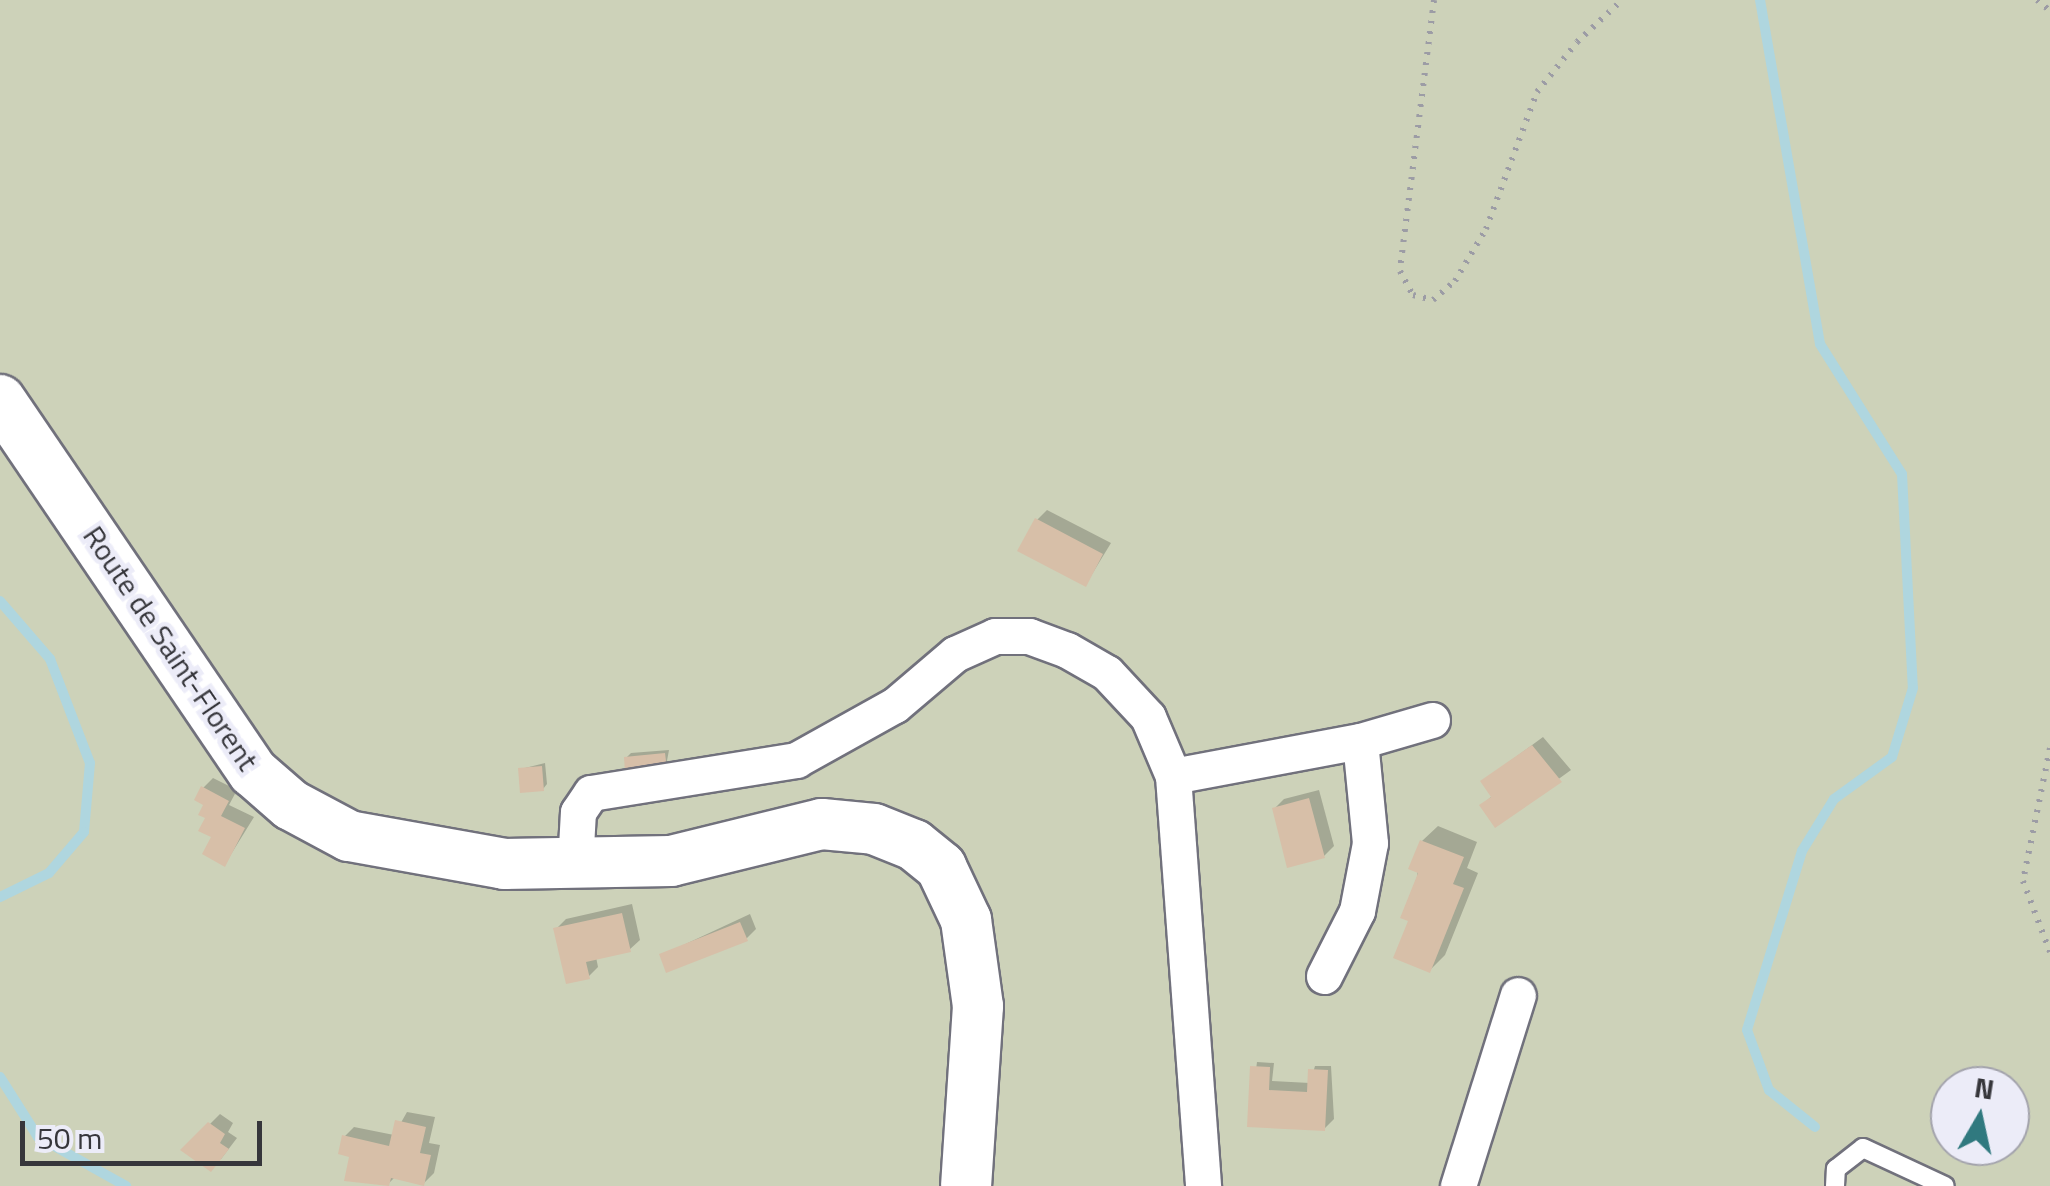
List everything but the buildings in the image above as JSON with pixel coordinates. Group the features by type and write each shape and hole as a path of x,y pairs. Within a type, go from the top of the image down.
{"main road":[{"name":"Route de Saint-Florent","path":"0,400 253,772 291,805 349,836 504,864 575,865 671,862 822,824 874,829 928,856 941,867 966,920 978,1006 966,1186"}],"street":[{"path":"575,865 578,812 591,793 796,760 895,705 955,654 995,636 1042,641 1106,673 1148,717 1173,776 1195,1146 1203,1186"},
{"path":"1173,776 1360,740 1432,720"},
{"path":"1324,976 1357,911 1370,843 1360,740"},
{"path":"1458,1186 1518,995"}],"lane":[{"path":"1835,1186 1836,1169 1864,1148 1945,1186"}],"path":[{"path":"1434,0 1400,271 1412,296 1434,300 1454,281 1486,229 1537,92 1577,42 1622,0"},
{"path":"2038,0 2050,11"},
{"path":"2050,748 2023,881 2050,952"}],"green space":[{"path":"0,0 2050,0 2050,1186 0,1186"}],"waterway":[{"path":"1760,0 1820,344 1902,474 1913,688 1892,757 1834,799 1802,851 1747,1030 1769,1090 1815,1127"},
{"path":"0,601 50,659 90,763 84,832 49,873 0,897"},
{"path":"0,1077 38,1137 126,1186"}]}
